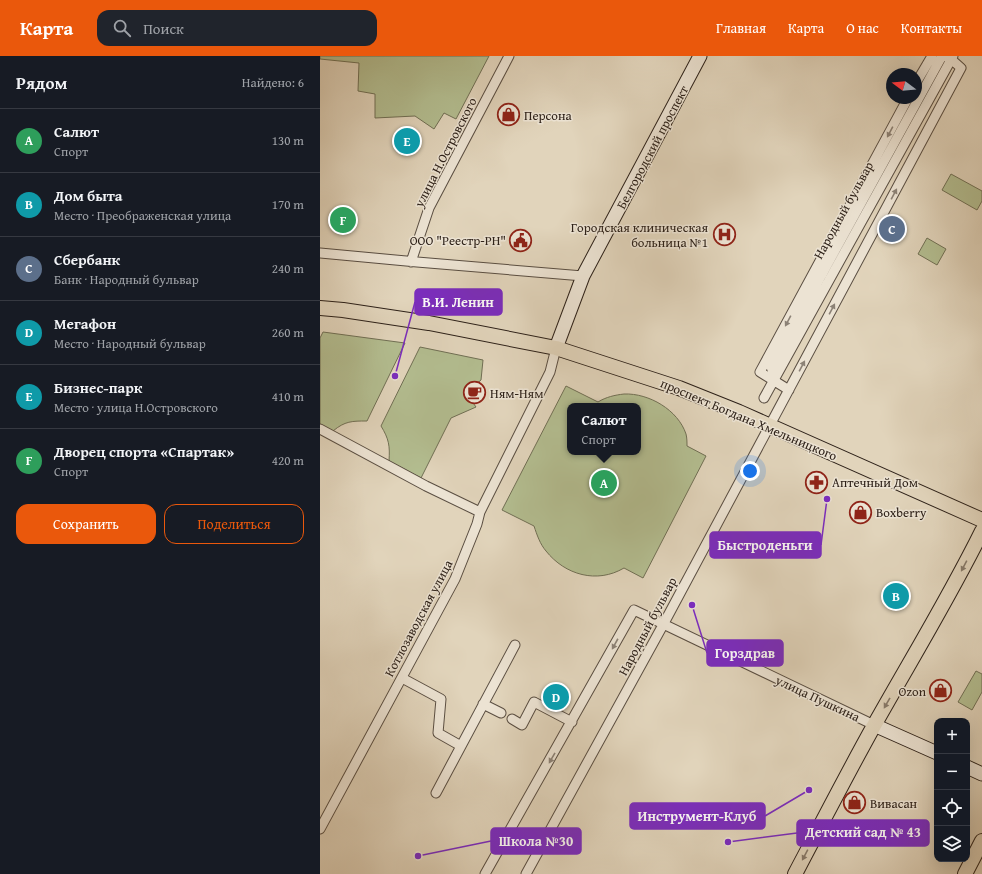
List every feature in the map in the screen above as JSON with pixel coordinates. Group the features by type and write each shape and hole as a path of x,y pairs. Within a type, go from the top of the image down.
{"main road":[{"name":"Белгородский проспект","path":"553,348 584,276 700,56"},
{"name":"проспект Богдана Хмельницкого","path":"320,308 429,323 553,348 679,388 770,425 982,520"},
{"path":"795,874 874,725 924,639 982,531"},
{"name":"улица Пушкина","path":"874,725 934,752"},
{"path":"970,768 982,774"},
{"path":"965,874 982,841"}],"street":[{"name":"улица Н.Островского","path":"411,262 429,208 509,56"},
{"path":"922,73 932,56"},
{"name":"Народный бульвар","path":"774,379 771,368 942,56"},
{"path":"764,398 950,57"},
{"name":"Народный бульвар","path":"526,874 664,625 961,68 950,57"},
{"name":"Народный бульвар","path":"774,379 760,372 905,104"},
{"path":"320,253 584,276"},
{"name":"Котлозаводская улица","path":"320,829 455,579 477,524 480,512 550,372 553,348"},
{"path":"774,379 789,390"},
{"path":"320,430 426,486 480,512"},
{"name":"Народный бульвар","path":"485,874 634,610"},
{"name":"улица Пушкина","path":"634,610 874,725"},
{"path":"436,792 515,645"},
{"path":"402,678 440,699 438,733 461,746"},
{"path":"512,719 522,725 534,702 572,722"},
{"path":"483,704 501,713"}],"green space":[{"path":"320,56 489,56 456,119 444,113 434,129 415,116 375,118 375,94 358,91 359,63 320,59"},
{"path":"951,174 982,191 982,201 977,210 942,190"},
{"path":"927,238 946,249 937,265 918,254"},
{"path":"323,332 405,343 367,421 349,422 341,425 333,431 320,424 320,338"},
{"path":"420,347 483,360 481,380 466,393 476,407 451,418 421,478 389,461 388,443 381,426"},
{"path":"566,386 598,402 611,396 624,394 634,394 652,400 676,417 686,434 687,446 706,456 643,578 624,568 614,573 592,576 572,571 562,566 546,551 540,542 534,526 502,510"},
{"path":"976,671 982,674 982,692 972,710 958,702"}],"place":[{"name":"Персона","path":"508,115"},
{"name":"Бизнес-парк","path":"407,141"},
{"name":"Дворец спорта «Спартак»","path":"343,220"},
{"name":"Сбербанк","path":"892,229"},
{"name":"Городская клиническая больница №1","path":"724,234"},
{"name":"ООО \"Реестр-РН\"","path":"521,240"},
{"name":"В.И. Ленин","path":"395,376"},
{"name":"Ням-Ням","path":"475,393"},
{"name":"Аптечный Дом","path":"816,482"},
{"name":"Салют","path":"604,483"},
{"name":"Быстроденьги","path":"827,499"},
{"name":"Boxberry","path":"860,512"},
{"name":"Дом быта","path":"896,596"},
{"name":"Горздрав","path":"692,605"},
{"name":"Ozon","path":"941,691"},
{"name":"Мегафон","path":"556,697"},
{"name":"Инструмент-Клуб","path":"809,790"},
{"name":"Вивасан","path":"854,803"},
{"name":"Детский сад № 43","path":"728,842"},
{"name":"Школа №30","path":"418,856"}]}
